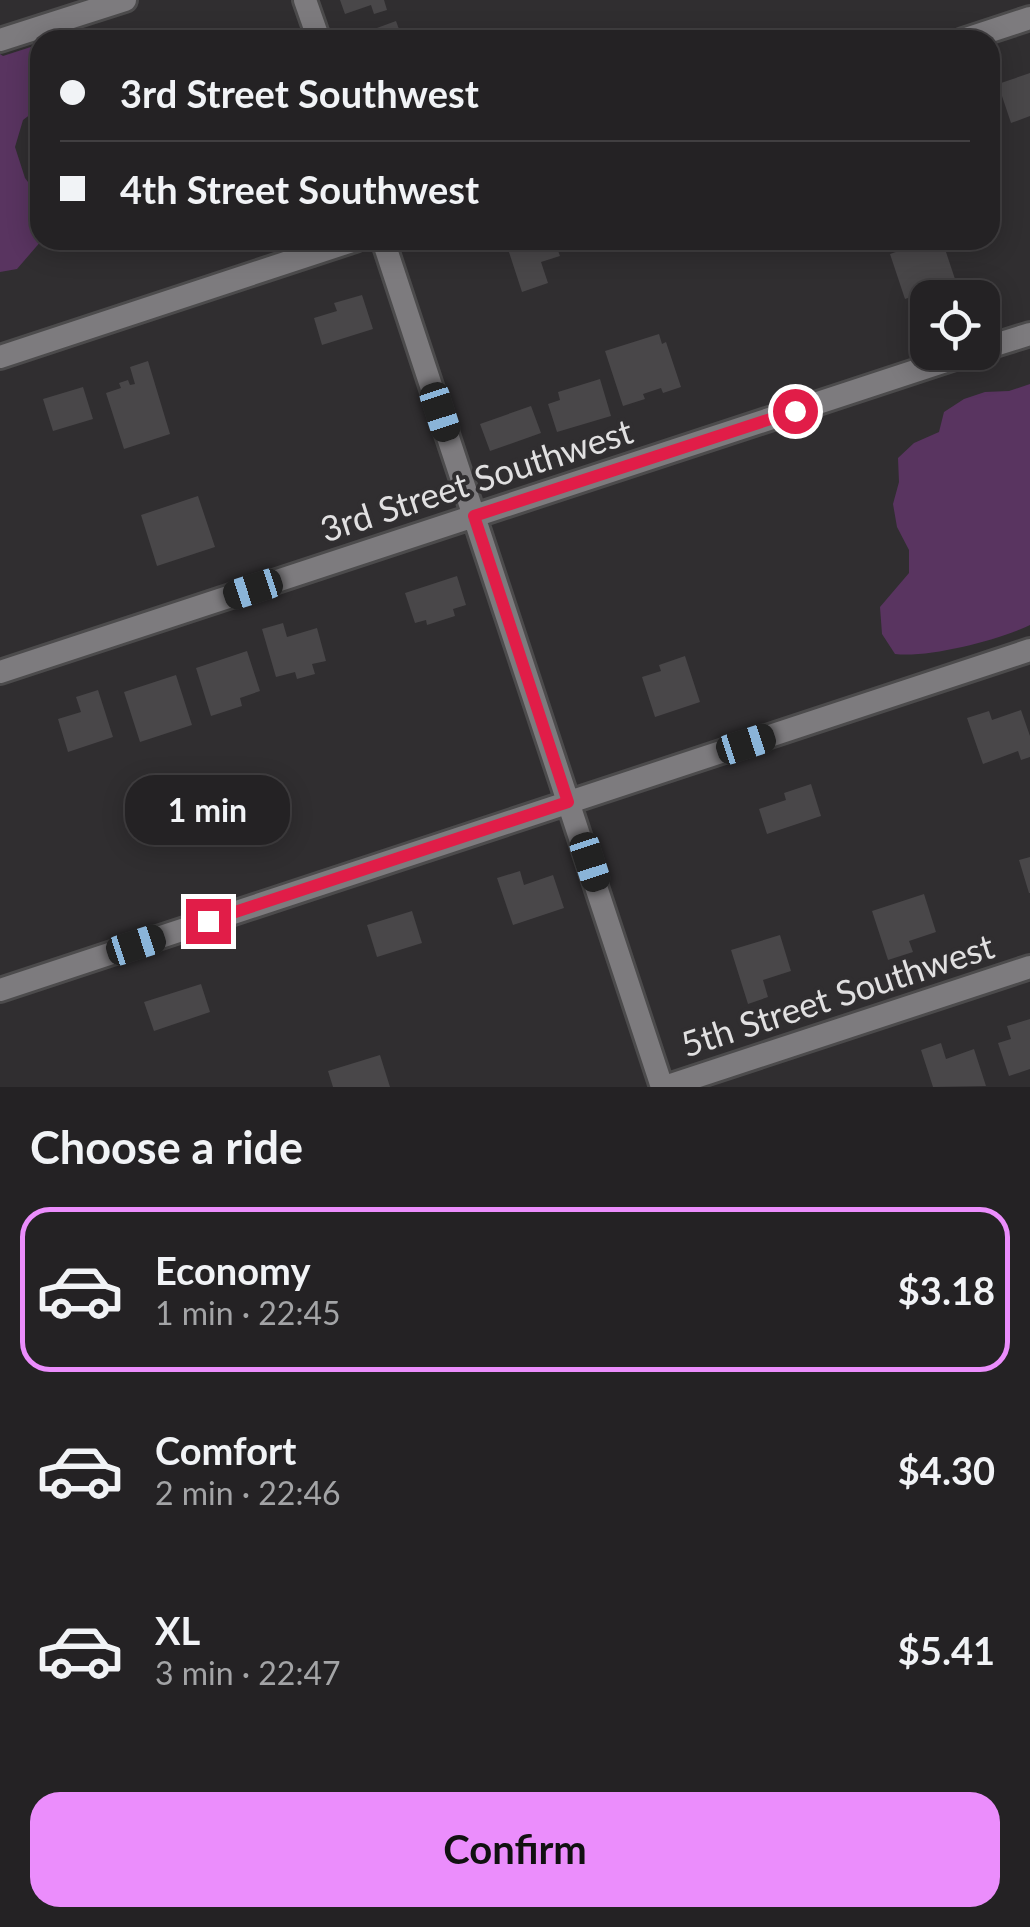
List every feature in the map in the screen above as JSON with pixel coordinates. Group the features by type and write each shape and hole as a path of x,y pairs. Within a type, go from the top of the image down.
{"street":[{"path":"31,30 125,0"},
{"path":"305,0 316,30"},
{"path":"993,30 1030,18"},
{"path":"0,40 30,30"},
{"path":"0,357 325,250"},
{"path":"386,250 664,1087"},
{"path":"1000,344 1030,334"},
{"name":"3rd Street Southwest","path":"0,672 918,370"},
{"path":"0,990 1030,650"},
{"name":"5th Street Southwest","path":"664,1087 1030,967"}],"shaded area":[{"path":"30,47 30,115 23,120 15,147 30,185 30,250 33,250 17,269 0,272 0,54"},
{"path":"1030,384 1030,625 964,647 895,654 882,634 880,607 909,573 909,550 897,527 893,504 899,482 898,458 914,443 939,432 944,412 964,399"}],"building":[{"path":"340,0 384,0 387,10 374,14 371,5 345,14"},
{"path":"396,21 399,30 371,30"},
{"path":"1030,73 1030,116 1011,123 1000,83"},
{"path":"508,250 558,250 560,256 541,262 548,283 522,292"},
{"path":"902,250 945,250 955,280 910,280 910,297 905,299 890,254"},
{"path":"362,295 373,329 322,345 314,318 337,311 334,303"},
{"path":"659,334 662,344 666,342 681,387 663,393 661,388 643,394 645,399 623,406 605,351"},
{"path":"148,361 170,434 124,449 106,393 121,388 119,383 128,380 130,385 135,384 130,367"},
{"path":"600,379 611,416 557,432 548,404 560,400 558,392"},
{"path":"83,387 93,419 53,431 43,399"},
{"path":"531,406 541,433 490,451 480,424"},
{"path":"198,496 215,547 157,566 141,515"},
{"path":"457,576 466,605 453,609 455,616 427,625 426,620 415,623 405,593"},
{"path":"283,623 287,637 317,628 326,661 312,664 315,674 297,679 295,672 276,677 262,629"},
{"path":"247,651 260,691 240,698 242,706 211,716 196,668"},
{"path":"685,656 700,702 655,717 642,677 661,671 659,665"},
{"path":"176,675 192,725 140,742 124,692"},
{"path":"98,690 113,737 68,752 58,719 81,712 76,697"},
{"path":"1021,710 1030,736 1030,757 1021,760 1018,751 983,764 967,718 989,711 992,720"},
{"path":"811,784 821,816 767,834 759,809 786,800 784,793"},
{"path":"1030,857 1030,893 1029,893 1019,860"},
{"path":"520,871 524,885 553,875 564,908 513,925 497,878"},
{"path":"924,894 936,932 909,941 913,952 888,960 872,911"},
{"path":"412,911 422,943 377,957 367,925"},
{"path":"780,935 791,971 763,980 768,997 748,1004 731,950"},
{"path":"201,984 210,1012 154,1031 144,1002"},
{"path":"1030,1019 1030,1069 1009,1076 998,1043 1011,1039 1007,1026"},
{"path":"941,1043 946,1059 974,1049 986,1086 933,1087 921,1050"},
{"path":"380,1055 390,1087 333,1087 328,1071"}],"route":[{"path":"208,921 568,802 474,516 795,411"}]}
